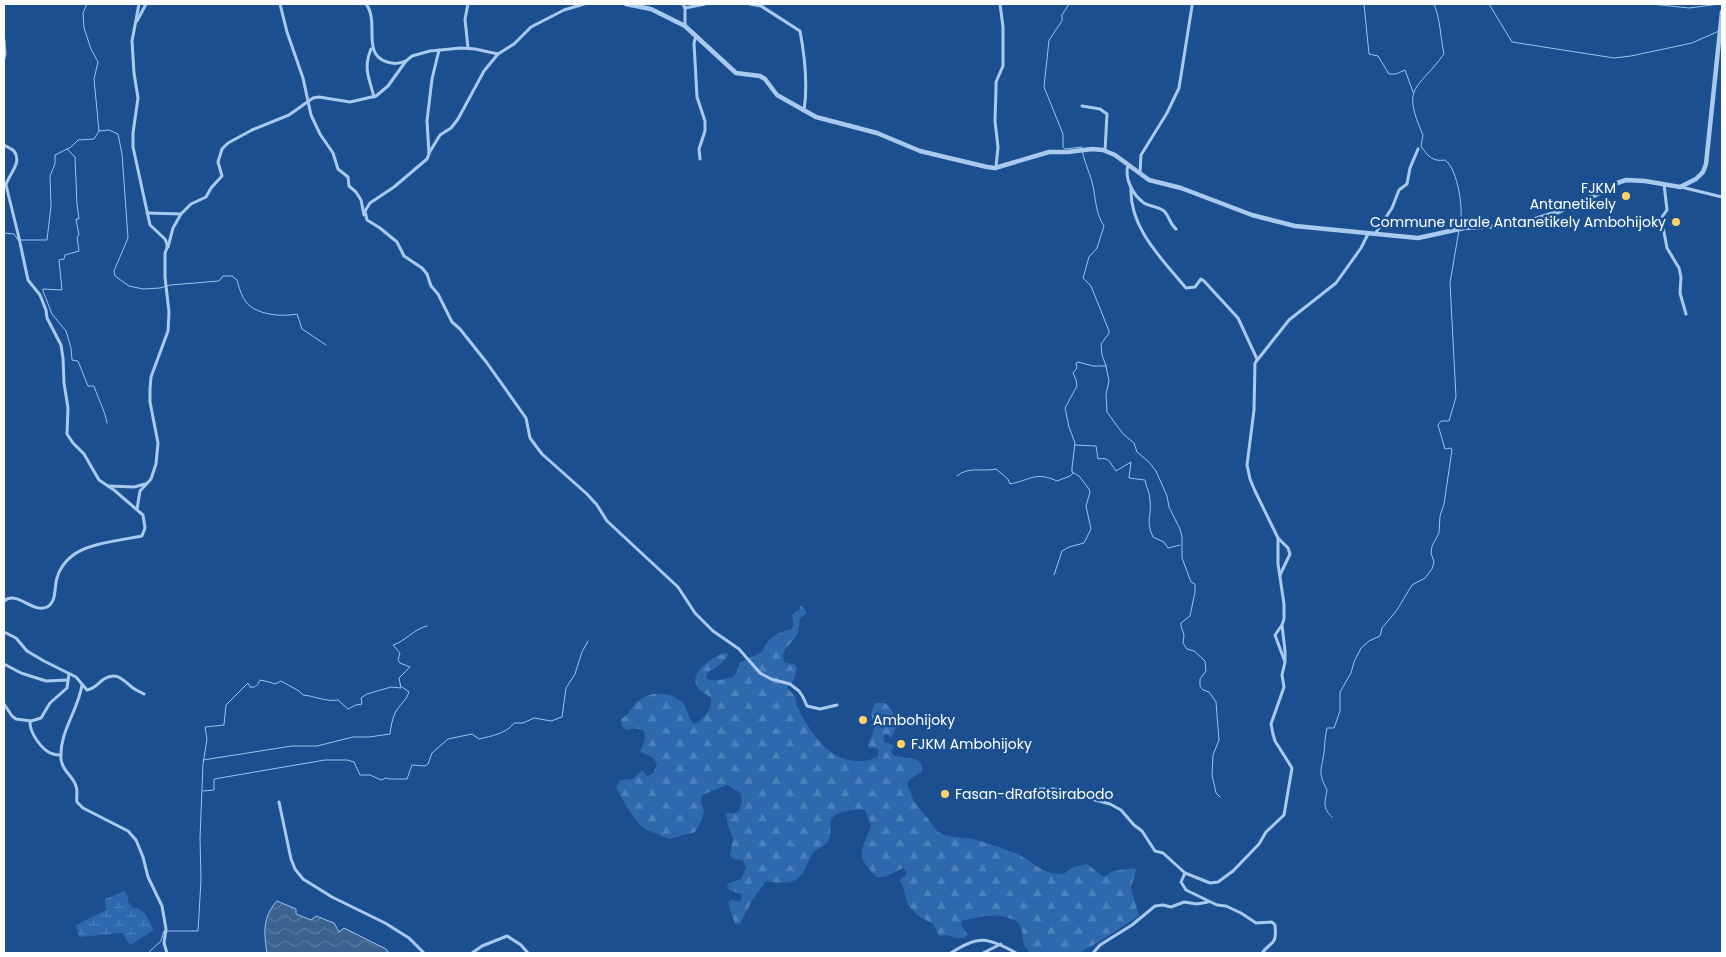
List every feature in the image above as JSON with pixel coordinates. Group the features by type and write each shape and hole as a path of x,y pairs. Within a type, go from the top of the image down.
{"street":[{"path":"139,4 132,48 138,98 133,133 134,147 150,225 165,239 167,248"},
{"path":"136,22 146,4"},
{"path":"280,4 315,124 333,153 338,169 348,177 350,186 358,195 364,215 367,220 396,242 404,256 422,268 427,274 431,286 438,294 452,322 460,329 487,363 526,418 530,438 542,454 587,494 607,521 678,587 696,613 713,631 739,650 760,673 771,679 790,684 803,697 806,706 820,709 837,706"},
{"path":"366,4 372,20 372,50 384,61 396,64 406,61"},
{"path":"468,4 465,19 468,48"},
{"path":"364,215 370,203 427,159 440,136 451,128 458,119 484,70 498,54 514,44 531,27 564,10 584,4"},
{"path":"626,4 651,9 685,26 736,73 760,76 765,79 777,95 804,111 832,122 877,134 920,151 986,168 996,168 1039,154 1092,149 1105,151 1115,155 1149,180 1181,188 1242,212 1295,226 1418,238 1456,229 1516,225 1558,212 1626,180 1664,184 1722,197"},
{"path":"685,26 684,6 705,4"},
{"path":"750,4 761,6 800,31 806,68 804,111"},
{"path":"996,168 998,147 995,121 996,82 1003,66 1003,27 1000,4"},
{"path":"1140,173 1141,155 1167,113 1179,88 1192,6"},
{"path":"1680,187 1696,179 1703,172 1706,164 1722,12"},
{"path":"696,35 694,43 697,97 705,121 705,130 699,149 700,159"},
{"path":"4,40 4,58"},
{"path":"372,46 366,73 374,97"},
{"path":"137,509 140,491 151,479 156,464 158,443 150,402 150,389 151,377 168,332 169,312 164,253 173,228 181,214 191,204 206,197 222,176 218,162 222,148 252,130 289,115 313,98 350,102 374,97 388,86 406,61 412,56 439,50 468,48 498,54"},
{"path":"429,154 427,121 432,79 439,50"},
{"path":"1082,106 1100,109 1107,114 1105,151"},
{"path":"4,145 14,151 16,158 16,167 7,180 6,186 20,239 28,280 40,295 47,318 61,345 69,420 67,434 84,454 99,480 143,515 145,528 142,536 89,548 72,555 61,567 56,580 54,596 50,605 45,608 13,598 4,601"},
{"path":"1375,234 1392,208 1399,190 1407,184 1410,168 1418,149"},
{"path":"1128,165 1126,174 1131,187 1144,203 1151,204 1165,211 1171,224 1176,229"},
{"path":"1664,184 1667,210 1662,222 1667,248 1679,268 1681,277 1680,293 1686,314"},
{"path":"1131,187 1130,196 1141,231 1153,249 1186,288 1195,287 1201,279 1204,281 1238,318 1257,359"},
{"path":"147,213 181,214"},
{"path":"1280,575 1290,554 1288,548 1278,538 1255,491 1247,465 1252,432 1254,370 1257,359 1270,346 1290,320 1336,283 1362,248 1368,234"},
{"path":"108,486 147,484"},
{"path":"1278,538 1284,619 1275,635 1285,662"},
{"path":"995,794 1024,798 1035,790 1054,789 1110,804 1121,810 1142,831 1155,851 1163,853 1185,873 1210,883 1218,882 1233,871 1259,844 1266,832 1282,819 1284,815 1292,768 1275,741 1272,724 1284,687 1282,675 1285,651 1282,625"},
{"path":"4,632 16,638 28,651 76,677 87,690 90,690 105,678 118,676 123,678 134,689 144,694"},
{"path":"4,664 21,673 46,681 68,680"},
{"path":"4,704 16,719 30,721 41,718 50,703 67,688 70,674"},
{"path":"82,685 78,704 64,735 61,755 63,768 76,786 77,802 83,808 128,831 136,840 144,857 148,877 162,906 166,931 164,943 167,953"},
{"path":"30,721 32,733 44,748 52,754 61,755"},
{"path":"279,802 290,859 303,879 325,893 409,938 424,953"},
{"path":"1185,873 1182,877 1182,887 1209,901 1241,913 1256,923 1268,922 1275,925 1275,940 1262,953"},
{"path":"1093,953 1100,945 1132,925 1155,906 1171,907 1184,902 1204,904 1209,901"},
{"path":"472,953 482,946 507,936 521,945 528,953"},
{"path":"951,953 974,940 1001,944 1016,953"},
{"path":"983,953 1001,944"}],"green space":[{"path":"801,605 807,613 800,618 797,635 783,655 785,663 794,664 797,667 794,680 787,688 795,697 798,708 813,734 820,742 836,755 845,759 864,761 875,758 878,756 878,750 868,746 874,728 871,712 875,703 885,703 892,711 896,724 891,738 887,734 884,736 884,742 893,745 894,747 891,751 893,755 920,762 922,772 910,779 907,784 914,801 938,832 950,836 977,840 1013,852 1041,869 1053,873 1063,874 1074,867 1087,864 1104,877 1113,871 1134,868 1136,870 1131,888 1139,916 1081,953 1031,953 1025,947 1019,923 999,916 987,916 962,921 961,925 968,935 964,938 955,938 947,935 939,936 933,924 917,915 908,905 902,884 899,881 906,875 906,871 903,868 885,877 876,877 869,870 862,853 871,826 865,810 857,809 834,816 831,821 828,841 813,853 799,878 786,883 766,881 753,899 740,924 735,924 728,903 731,900 739,902 742,898 741,894 729,890 727,886 729,883 741,879 746,867 742,860 733,859 730,856 733,838 728,826 726,813 739,811 742,798 739,792 727,785 702,795 701,803 704,811 702,820 695,832 669,839 645,829 638,823 626,806 616,787 620,780 633,779 642,770 647,776 651,774 657,764 652,757 640,752 645,740 644,731 640,729 627,730 622,727 621,719 642,698 653,694 664,694 670,695 684,703 691,722 694,724 698,722 707,714 711,702 711,698 698,688 696,683 699,671 715,657 727,653 726,659 719,666 708,672 706,678 723,680 733,677 737,672 739,663 762,652 774,636 791,629 794,624 792,615 799,611"},
{"path":"124,891 127,894 128,902 133,908 137,908 145,913 154,930 130,945 122,933 79,937 76,925 106,910 105,899"}],"water":[{"path":"277,901 296,909 296,914 311,920 316,916 334,923 339,932 344,928 386,949 389,953 267,953 265,939 266,919"}],"waterway":[{"path":"4,233 14,234 18,240 47,240 51,206 50,176 55,164 55,155 71,147 78,140 94,139 99,131 94,79 98,62 91,49 84,28 83,13 87,4"},
{"path":"1069,4 1062,15 1062,21 1049,40 1044,87 1063,134 1063,147 1065,149 1082,147 1092,182 1097,210 1104,226 1097,248 1089,257 1083,278 1091,286 1109,331 1101,344 1109,381 1106,394 1107,412 1123,434 1134,443 1137,452 1156,471 1167,496 1169,507 1180,529 1182,558 1191,582 1195,584 1190,616 1181,623 1181,626 1184,635 1183,643 1187,649 1194,651 1205,661 1206,671 1200,679 1200,686 1203,690 1209,692 1216,702 1219,740 1213,755 1212,775 1216,793 1220,797"},
{"path":"1364,4 1369,54 1378,56 1389,74 1396,74 1405,70 1413,92"},
{"path":"1434,4 1444,54 1415,90 1413,106 1423,135 1421,146 1431,158 1445,160 1450,165 1457,181 1461,211 1460,226"},
{"path":"1489,4 1512,42 1614,58 1692,43 1719,31"},
{"path":"1651,4 1689,8 1720,4"},
{"path":"99,131 109,130 118,134 122,154 128,238 114,271 115,276 129,286 143,289 219,281 223,276 232,276 237,280 240,291 250,306 270,314 297,314 302,329 326,345"},
{"path":"67,149 75,157 79,219 76,219 79,251 65,255 64,259 59,260 62,290 43,289 43,291 52,314 66,331 72,360 78,361 88,386 94,386 107,423"},
{"path":"1332,817 1325,808 1327,790 1321,771 1327,728 1334,728 1340,711 1340,692 1351,673 1361,648 1369,641 1380,636 1382,628 1397,610 1412,585 1425,578 1432,569 1434,562 1431,553 1432,546 1439,533 1440,516 1444,504 1452,450 1451,448 1445,449 1438,425 1441,421 1449,421 1456,397 1450,283 1459,230"},
{"path":"1054,575 1062,551 1084,543 1091,529 1086,506 1090,492 1079,476 1072,472 1075,443 1065,408 1077,386 1073,373 1077,368 1076,363 1078,362 1093,366 1106,366"},
{"path":"1075,445 1096,446 1098,459 1107,460 1116,471 1131,462 1129,478 1145,480 1149,492 1149,526 1153,537 1164,542 1168,548 1180,545"},
{"path":"957,476 971,470 996,469 1008,479 1010,484 1038,476 1057,481 1073,473"},
{"path":"148,953 161,941 164,931 198,931 203,764 207,739 205,727 224,725 226,705 248,683 250,687 254,687 258,685 260,680 275,684 281,681 303,695 338,700 348,709 362,704 361,698 367,694 391,687 401,688 399,678 410,667 400,663 398,660 400,653 393,645 427,626"},
{"path":"203,791 214,790 214,779 325,760 347,760 354,762 360,775 370,775 381,780 386,778 407,779 412,765 425,766 428,764 432,753 448,739 472,734 479,739 503,732 514,723 523,723 534,718 551,721 562,717 566,688 575,674 582,652 588,641"},
{"path":"203,760 292,746 317,746 353,737 390,734 395,713 409,692 402,687"}],"place":[{"name":"FJKM Antanetikely","path":"1626,196"},
{"name":"Commune rurale Antanetikely Ambohijoky","path":"1676,222"},
{"name":"Ambohijoky","path":"863,720"},
{"name":"FJKM Ambohijoky","path":"901,744"},
{"name":"Fasan-dRafotsirabodo","path":"945,794"}]}
